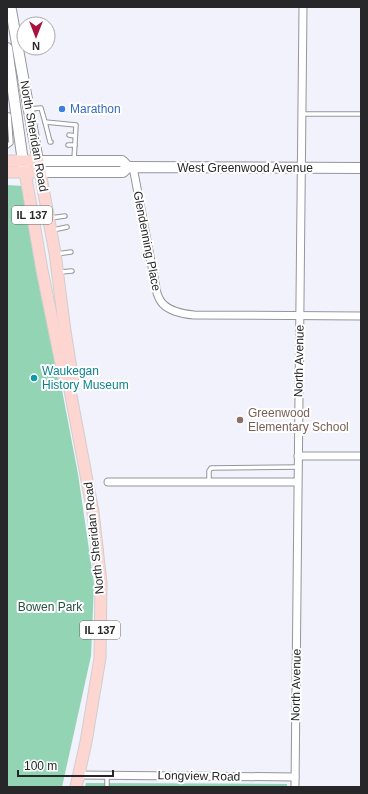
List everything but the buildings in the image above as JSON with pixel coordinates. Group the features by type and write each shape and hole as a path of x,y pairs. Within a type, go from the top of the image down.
{"main road":[{"name":"West Greenwood Avenue","path":"7,161 24,166 38,161"},
{"name":"North Sheridan Road","path":"38,161 58,273 73,381 70,385 93,512 101,583 100,658 86,742 76,787"},
{"name":"North Sheridan Road","path":"24,166 42,270 65,383 70,385"},
{"path":"7,172 24,166 40,172"}],"street":[{"name":"North Sheridan Road","path":"8,7 11,10 38,161"},
{"name":"North Avenue","path":"295,787 303,7"},
{"name":"North Sheridan Road","path":"7,48 14,127 24,166"},
{"name":"West Greenwood Avenue","path":"38,161 122,161 131,167"},
{"name":"West Greenwood Avenue","path":"40,172 123,172 131,167 361,168"},
{"name":"Glendenning Place","path":"131,167 157,293 162,304 182,314 194,315 361,316"},
{"path":"298,456 361,456"},
{"path":"108,482 297,482"},
{"name":"Longview Road","path":"79,775 295,777"}],"lane":[{"path":"29,109 41,108 51,142"},
{"path":"301,114 361,114"},
{"path":"8,115 14,127 11,143 8,146"},
{"path":"45,122 76,125 74,161"},
{"path":"47,132 52,132"},
{"path":"69,135 75,136"},
{"path":"68,145 75,145"},
{"path":"49,218 65,216"},
{"path":"51,230 67,227"},
{"path":"55,255 71,252"},
{"path":"58,273 72,271"},
{"path":"209,482 209,471 211,468 298,467"},
{"path":"107,775 107,787"}],"green space":[{"name":"Bowen Park","path":"7,185 23,186 78,474 94,584 91,656 62,787 7,787"},
{"path":"86,783 287,784 287,787 85,787"}],"place":[{"name":"Marathon","path":"62,109"},
{"name":"Waukegan History Museum","path":"34,378"},
{"name":"Greenwood Elementary School","path":"240,420"}]}
